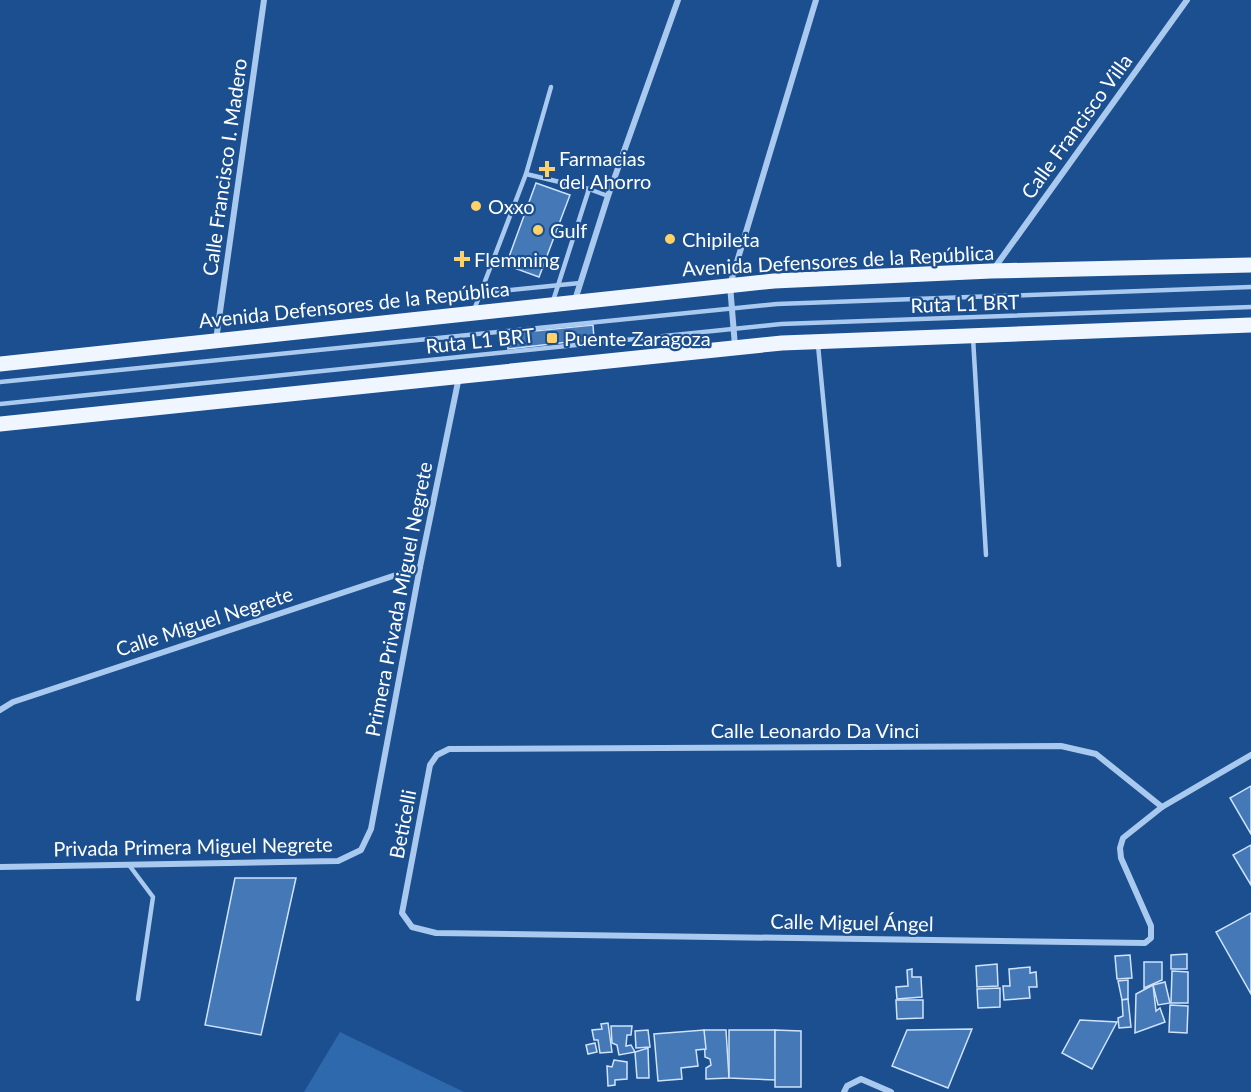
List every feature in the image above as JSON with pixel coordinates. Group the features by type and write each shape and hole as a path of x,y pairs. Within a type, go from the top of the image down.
{"main road":[{"name":"Avenida Defensores de la República","path":"0,364 774,281 1251,265"},
{"path":"0,424 735,348 817,342 1251,325"}],"street":[{"name":"Calle Francisco I. Madero","path":"216,340 264,0"},
{"path":"574,302 608,196 678,0"},
{"path":"735,348 730,285 816,0"},
{"name":"Calle Francisco Villa","path":"991,272 1187,0"},
{"name":"Primera Privada Miguel Negrete","path":"371,829 420,567 459,376"},
{"name":"Calle Miguel Negrete","path":"0,710 13,702 420,567"},
{"name":"Calle Leonardo Da Vinci","path":"449,749 1061,746 1096,754 1162,807"},
{"name":"Beticelli","path":"402,914 430,765 437,755 449,749"},
{"path":"1162,807 1251,755"},
{"name":"Calle Miguel Ángel","path":"402,914 412,927 436,933 1144,943 1151,938 1151,926 1122,858 1120,848 1123,838 1162,807"},
{"name":"Privada Primera Miguel Negrete","path":"0,867 338,861 361,850 371,829"},
{"path":"844,1092 847,1086 861,1079 891,1092"}],"lane":[{"path":"473,313 526,174 551,87"},
{"path":"526,174 590,189 608,196"},
{"path":"552,304 590,189"},
{"path":"480,293 580,283"},
{"name":"Ruta L1 BRT","path":"0,382 777,304 1251,287"},
{"name":"Ruta L1 BRT","path":"0,404 780,324 1251,308"},
{"path":"973,336 986,555"},
{"path":"817,342 839,565"},
{"path":"129,865 153,897 138,999"}],"shaded area":[{"path":"340,1032 464,1092 304,1092"}],"building":[{"name":"Gulf","path":"536,183 570,195 539,277 506,265"},
{"path":"593,325 594,339 508,349 506,334"},
{"path":"1251,786 1251,834 1230,798"},
{"path":"1251,845 1251,885 1233,855"},
{"path":"235,878 296,878 261,1035 205,1025"},
{"path":"1251,913 1251,994 1216,932"},
{"path":"1187,954 1187,969 1171,969 1171,955"},
{"path":"1130,955 1132,978 1117,979 1115,956"},
{"path":"1144,962 1162,962 1162,980 1144,988"},
{"path":"997,964 998,986 977,987 976,966"},
{"path":"1030,967 1030,973 1036,972 1037,987 1029,987 1030,998 1004,1000 1003,986 1010,986 1009,969"},
{"path":"912,969 912,977 921,977 922,997 897,999 896,987 908,986 907,970"},
{"path":"1172,971 1188,972 1188,1003 1171,1003"},
{"path":"1128,980 1128,999 1122,1000 1118,981"},
{"path":"1165,982 1170,1003 1158,1005 1153,985"},
{"path":"1153,985 1156,1011 1160,1008 1165,1022 1135,1033 1136,994"},
{"path":"1000,988 1000,1007 978,1008 977,989"},
{"path":"1128,999 1131,1027 1119,1028 1118,1018 1123,1016 1122,1000"},
{"path":"896,1000 923,1000 923,1018 897,1019"},
{"path":"1170,1005 1188,1006 1187,1033 1169,1032"},
{"path":"1080,1020 1117,1022 1092,1069 1062,1053"},
{"path":"608,1023 612,1052 600,1053 598,1040 594,1040 592,1030 602,1029 601,1024"},
{"path":"611,1026 632,1026 631,1035 627,1035 626,1046 631,1045 635,1052 619,1055 617,1045 612,1043"},
{"path":"972,1029 948,1088 892,1066 907,1030"},
{"path":"648,1030 650,1047 636,1048 635,1031"},
{"path":"704,1030 726,1030 729,1078 706,1079 706,1068 711,1065 710,1059 705,1057"},
{"path":"704,1030 706,1049 696,1050 698,1066 681,1068 682,1079 658,1081 654,1034"},
{"path":"729,1030 775,1030 776,1080 729,1078"},
{"path":"775,1030 801,1031 801,1087 775,1087"},
{"path":"595,1043 597,1052 588,1054 586,1045"},
{"path":"648,1048 649,1078 637,1078 635,1052"},
{"path":"614,1060 627,1062 627,1079 615,1080 615,1085 608,1086 607,1066 612,1067"}],"place":[{"name":"Farmacias del Ahorro","path":"547,169"},
{"name":"Oxxo","path":"476,206"},
{"name":"Gulf","path":"538,230"},
{"name":"Chipileta","path":"670,239"},
{"name":"Flemming","path":"462,259"},
{"name":"Puente Zaragoza","path":"552,338"}]}
